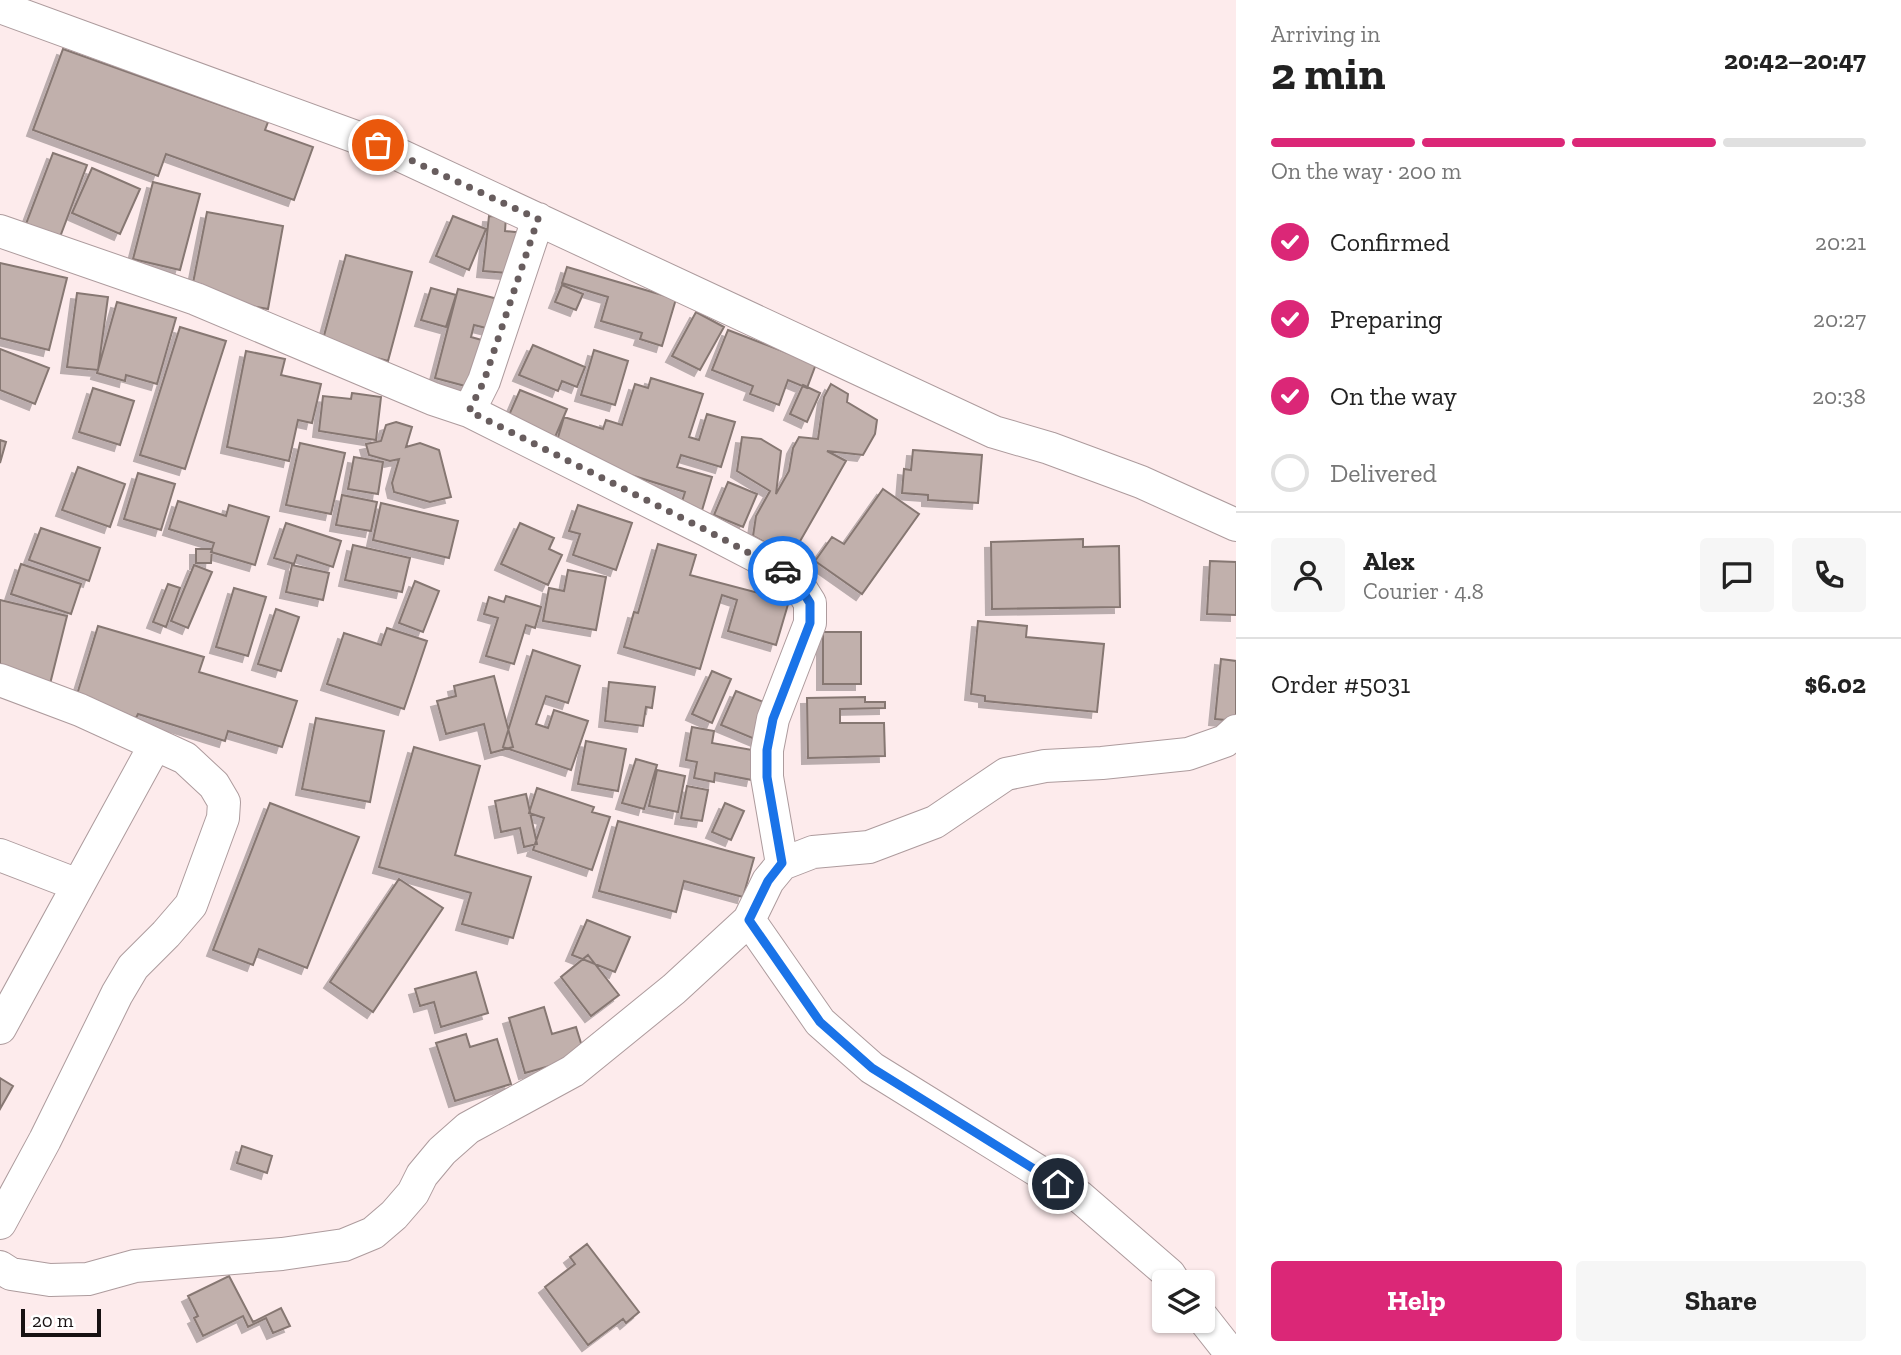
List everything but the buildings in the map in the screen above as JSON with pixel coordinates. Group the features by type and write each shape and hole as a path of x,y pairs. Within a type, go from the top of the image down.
{"street":[{"path":"0,7 378,145 993,432 1049,448 1141,482 1236,525"},
{"path":"469,411 484,381 538,219"},
{"path":"0,231 196,299 433,399 469,411 779,568 798,584 810,603 810,623 773,719 767,750 767,777 782,863"},
{"path":"0,680 80,710 185,758 214,785 223,802 223,818 191,905 133,967 45,1140 11,1175 0,1223"},
{"path":"0,1267 11,1274 50,1280 88,1279 135,1266 282,1254 344,1245 373,1233 394,1215 413,1193 422,1175 442,1151 468,1128 573,1071 674,989 749,920 768,881 782,863 813,852 869,847 935,822 1006,774 1045,766 1188,754 1225,741 1236,732"},
{"path":"3,1016 155,744"},
{"path":"0,855 78,885"},
{"path":"749,920 820,1022 872,1068 1080,1196 1164,1270"},
{"path":"1215,1333 1232,1355"}],"way so far":[{"path":"378,145 538,219 484,381 469,411 783,571"}],"route":[{"path":"783,571 798,584 810,603 810,623 773,719 767,750 767,777 782,863 768,881 749,920 820,1022 872,1068 1058,1184"}]}
